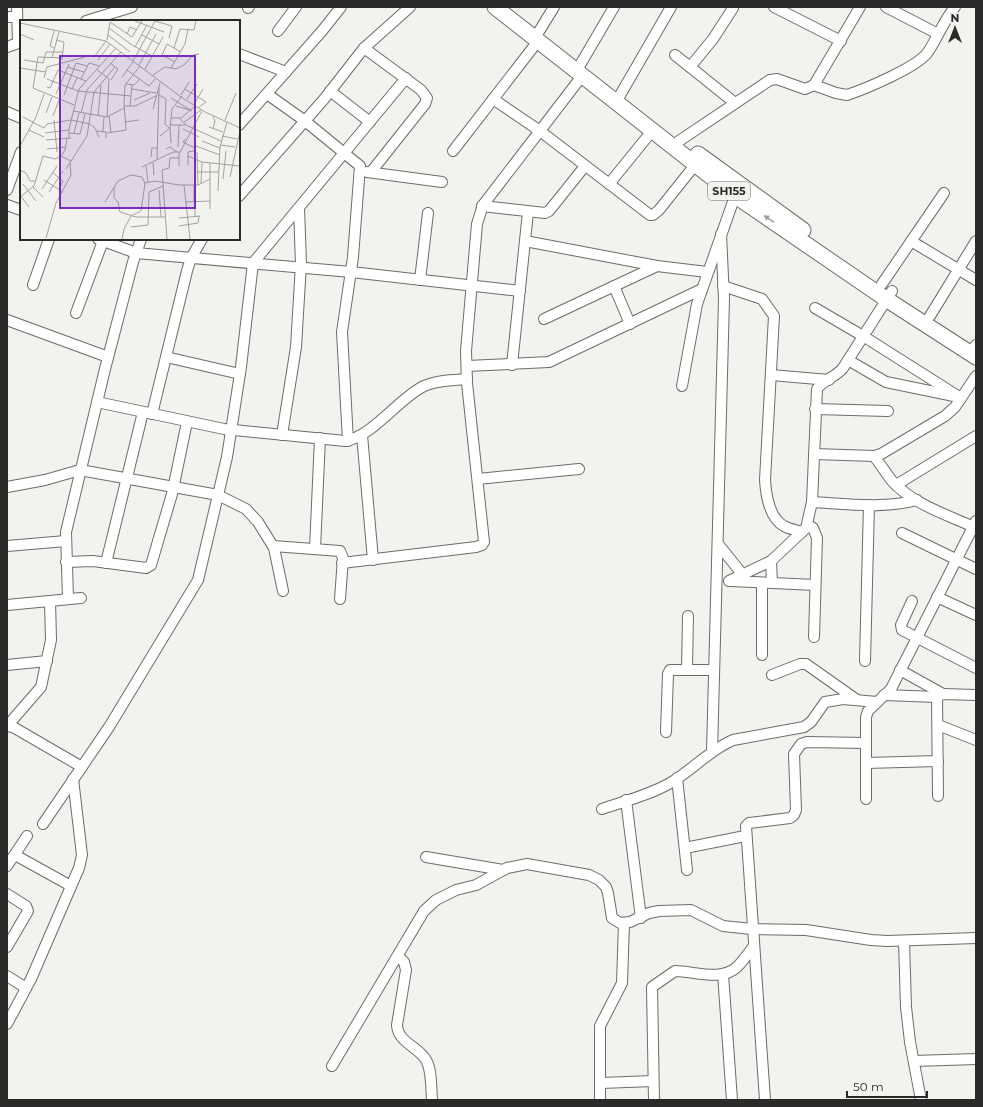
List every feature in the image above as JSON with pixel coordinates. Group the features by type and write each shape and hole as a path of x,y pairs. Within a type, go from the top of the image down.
{"main road":[{"name":"SH155","path":"495,7 842,258 976,357"},
{"name":"SH155","path":"505,7 538,37"},
{"name":"SH155","path":"581,70 652,131 735,196 976,346"}],"street":[{"path":"89,20 132,7"},
{"path":"278,31 296,7"},
{"path":"241,120 267,94 341,7"},
{"path":"240,195 305,121 364,48 410,7"},
{"path":"453,152 538,37 554,7"},
{"path":"342,563 482,545 484,537 466,366 477,224 482,206 540,131 581,70 614,7"},
{"path":"619,97 671,7"},
{"path":"774,7 841,41"},
{"path":"679,141 774,78 805,89 814,85 860,7"},
{"path":"886,7 938,34"},
{"path":"814,85 842,95 857,92 921,60 928,53 949,14 955,7"},
{"path":"690,67 713,39 733,8"},
{"path":"7,47 19,43 14,14"},
{"path":"348,441 342,332 366,171 425,104 426,98 425,94 406,78 364,48"},
{"path":"240,54 286,72"},
{"path":"675,55 735,103"},
{"path":"43,824 109,727 198,580 227,458 240,374 253,263 346,153 406,78"},
{"path":"330,91 370,122"},
{"path":"267,94 305,121 346,153 366,171 442,182"},
{"path":"493,99 540,131 646,213 654,214 696,165"},
{"path":"7,112 20,118"},
{"path":"610,184 652,131"},
{"path":"7,190 17,173 20,157"},
{"path":"482,206 539,214 549,211 586,166"},
{"path":"729,581 771,561 805,528 812,502 817,389 839,373 848,360 863,336 911,241 944,192"},
{"path":"682,386 697,304 735,196"},
{"path":"7,205 20,210"},
{"path":"282,435 296,347 301,268 298,208"},
{"path":"512,365 528,212"},
{"path":"420,280 428,213"},
{"path":"712,752 723,286 721,234"},
{"path":"33,285 49,240"},
{"path":"76,313 100,240 136,253 351,272 520,291"},
{"path":"68,599 66,532 108,357 141,240"},
{"path":"106,563 127,478 166,357 191,258 201,240"},
{"path":"525,241 657,266 707,272"},
{"path":"911,241 976,280"},
{"path":"930,316 976,241"},
{"path":"544,319 657,266"},
{"path":"614,286 630,324"},
{"path":"723,286 762,299 774,316 765,480 766,493 768,502 780,523 813,528 817,538 814,637"},
{"path":"466,366 512,365 549,362 702,289"},
{"path":"815,308 962,398"},
{"path":"7,320 108,357"},
{"path":"166,357 240,374"},
{"path":"848,360 886,382 962,398"},
{"path":"771,375 828,380"},
{"path":"814,454 874,456 881,454 945,416 962,398 976,376"},
{"path":"97,402 231,430 348,441 362,435 422,387 439,382 467,379"},
{"path":"815,409 888,411"},
{"path":"66,562 94,561 146,568 151,566 174,487 187,422"},
{"path":"362,435 373,560"},
{"path":"896,485 976,436"},
{"path":"315,549 320,438"},
{"path":"866,799 866,717 868,711 891,689 937,596 975,525 917,500 896,485 874,456"},
{"path":"478,479 578,469"},
{"path":"7,486 45,480 80,470 218,495 253,514 272,546 278,560 283,591"},
{"path":"812,502 896,505 917,500"},
{"path":"865,661 869,505"},
{"path":"902,533 976,569"},
{"path":"7,546 66,541"},
{"path":"718,544 743,574"},
{"path":"272,546 340,551 342,563 340,599"},
{"path":"762,655 767,583 771,561"},
{"path":"717,581 815,585"},
{"path":"937,596 976,615"},
{"path":"7,605 82,598"},
{"path":"50,601 51,640 41,687 7,726 82,767"},
{"path":"912,601 901,627 902,630 976,668"},
{"path":"687,669 688,616"},
{"path":"7,665 47,661"},
{"path":"772,674 800,664 806,664 858,701"},
{"path":"666,732 668,674 670,670 714,670"},
{"path":"900,670 940,696"},
{"path":"602,809 657,790 677,778 712,752 733,740 804,727 809,724 825,702 842,699 858,701 976,694"},
{"path":"938,796 938,726 940,696"},
{"path":"807,742 809,724"},
{"path":"938,726 976,740"},
{"path":"765,1100 745,836 746,826 749,823 790,818 794,815 796,810 794,754 800,744 807,742 866,742"},
{"path":"866,763 938,761"},
{"path":"677,778 687,870"},
{"path":"7,1024 26,988 79,868 82,855 73,780"},
{"path":"626,800 641,918"},
{"path":"7,866 27,836"},
{"path":"685,848 745,836"},
{"path":"15,855 71,886"},
{"path":"426,857 503,870"},
{"path":"332,1066 424,911 436,900 456,890 476,885 503,870 516,865 527,864 589,875 599,880 606,887 612,918 614,921 624,923 659,911 691,910 723,926 752,929 806,930 871,940 976,938"},
{"path":"7,894 26,906 28,911 7,947"},
{"path":"600,1100 600,1026 622,983 624,923"},
{"path":"904,940 906,1007 921,1100"},
{"path":"654,1100 652,987 675,971 723,974 737,967 753,947"},
{"path":"398,956 404,962 406,970 397,1032 400,1037 423,1056 427,1062 432,1100"},
{"path":"723,974 732,1100"},
{"path":"7,976 26,988"},
{"path":"914,1061 976,1059"},
{"path":"601,1083 653,1081"}]}
